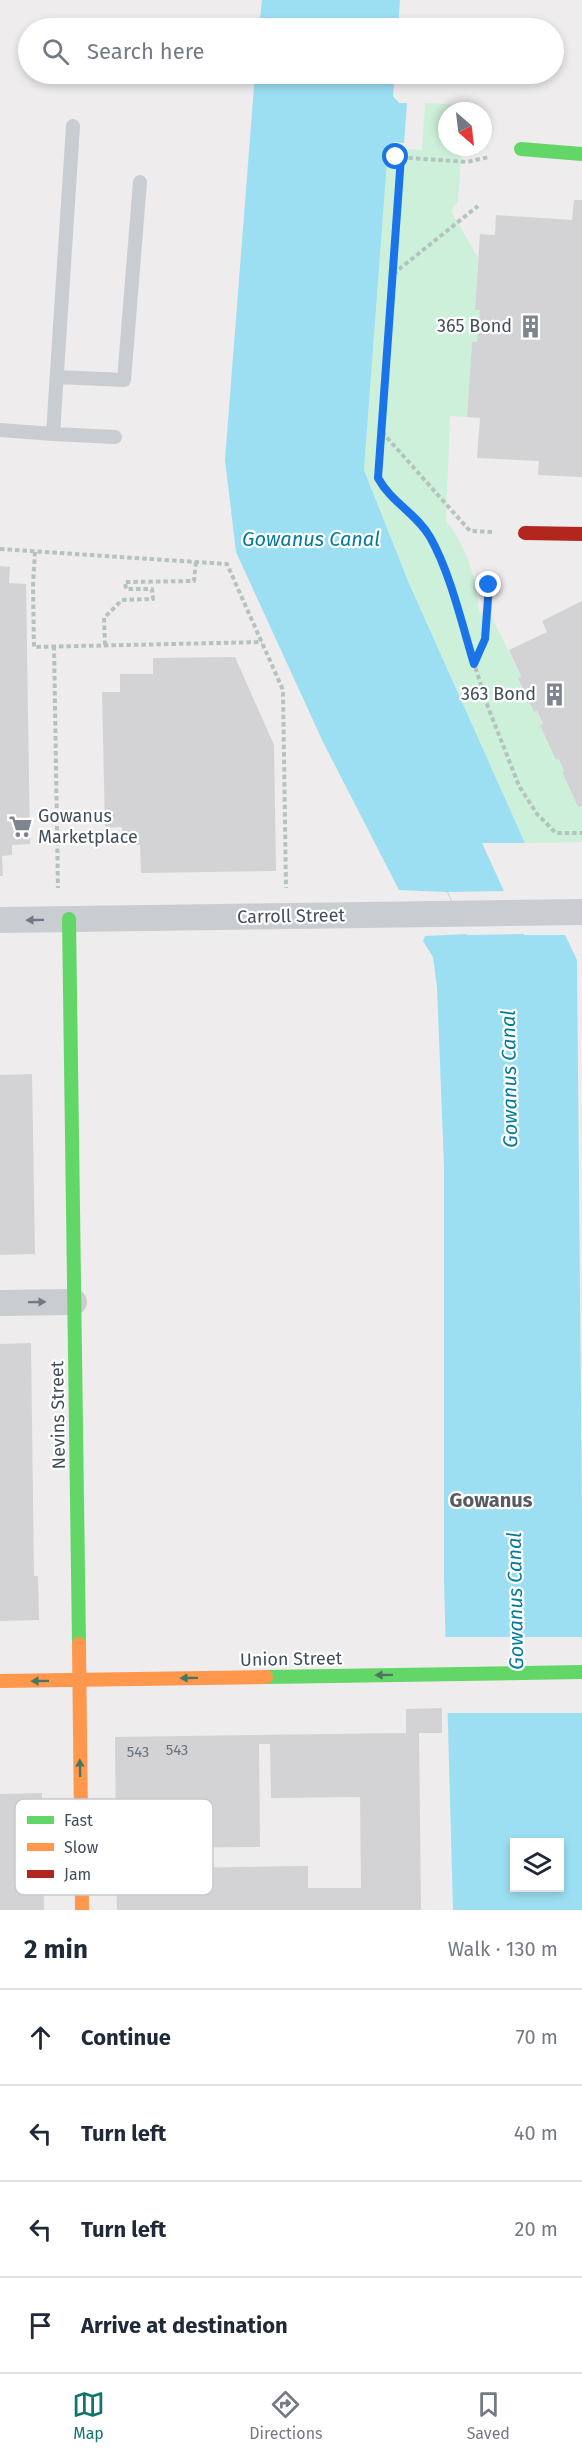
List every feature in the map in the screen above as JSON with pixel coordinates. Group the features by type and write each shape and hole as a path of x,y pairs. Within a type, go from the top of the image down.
{"street":[{"path":"521,149 582,154"},
{"path":"525,533 582,534"},
{"name":"Carroll Street","path":"0,920 582,912"},
{"name":"Nevins Street","path":"69,919 81,1799"},
{"path":"0,1303 74,1302"},
{"name":"Union Street","path":"0,1682 582,1672"},
{"name":"Nevins Street","path":"82,1895 82,1910"}],"lane":[{"path":"53,434 73,126"},
{"path":"57,376 124,381 140,182"},
{"path":"0,430 115,437"}],"path":[{"path":"397,147 396,157 468,162"},
{"path":"401,157 378,478 384,490 413,515 430,536 442,563 488,707 519,786 537,814 556,833 582,833"},
{"path":"393,274 478,206"},
{"path":"382,432 470,531"},
{"path":"0,549 227,564 283,690 286,889"},
{"path":"35,552 34,646 262,642"},
{"path":"105,645 104,618 122,600 153,599 152,589 126,589 125,582 194,581 196,562"},
{"path":"474,664 485,639 489,585"},
{"path":"54,646 58,892"}],"green space":[{"path":"425,103 438,104 438,156 461,156 458,201 451,211 478,258 475,310 480,310 477,342 472,342 467,417 450,416 446,521 465,552 476,586 479,611 491,616 521,676 518,678 534,712 537,711 556,760 559,759 564,771 562,772 578,807 582,806 582,842 525,843 408,581 364,470 388,148 422,150"}],"water":[{"path":"262,0 400,0 399,18 260,18"},
{"name":"Gowanus Canal","path":"254,84 394,84 393,96 399,103 407,103 404,143 394,142 388,148 364,470 408,581 525,843 482,843 524,935 565,935 577,960 582,1518 582,1910 453,1910 444,1581 444,1165 437,987 433,957 423,941 425,936 467,934 447,892 399,890 323,742 236,552 225,460"}],"pier":[{"path":"507,891 526,932 568,933 467,935 448,892"},
{"path":"442,1637 582,1637 582,1713 445,1713"}],"building":[{"name":"365 Bond","path":"574,200 582,200 582,477 538,475 539,461 477,458 480,418 467,417 472,342 477,342 480,310 475,310 480,234 495,235 496,215 572,220"},
{"path":"0,566 10,567 9,583 26,584 30,844 12,845 12,855 2,856 3,876 0,876"},
{"name":"363 Bond","path":"582,601 582,806 578,807 562,772 564,771 559,759 556,760 540,725 543,724 537,711 534,712 518,678 521,676 509,650 547,632 542,621"},
{"path":"235,657 274,745 276,871 141,873 140,845 122,845 122,827 105,828 102,692 120,692 120,674 153,674 153,658"},
{"path":"32,1074 35,1254 0,1255 0,1075"},
{"path":"31,1343 34,1576 38,1576 39,1620 0,1621 0,1344"},
{"path":"442,1708 442,1733 419,1733 421,1910 117,1910 117,1895 213,1895 213,1867 308,1866 308,1888 361,1888 360,1797 271,1798 270,1744 259,1744 260,1847 213,1847 213,1799 116,1799 115,1737 406,1733 406,1709"},
{"path":"42,1793 42,1799 15,1799 15,1895 44,1895 44,1910 0,1910 0,1794"}],"traffic: fast":[{"path":"521,149 582,154"},
{"path":"69,919 79,1644"},
{"path":"266,1677 582,1672"}],"traffic: slow":[{"path":"79,1644 81,1799"},
{"path":"0,1681 266,1677"},
{"path":"82,1895 82,1910"}],"traffic: jam":[{"path":"525,533 582,534"}],"place":[{"name":"365 Bond","path":"530,326"},
{"name":"363 Bond","path":"554,694"},
{"name":"Gowanus Marketplace","path":"20,826"}],"district":[{"name":"Gowanus","path":"491,1500"}],"route":[{"path":"396,157 401,157 378,478 384,490 413,515 430,536 442,563 474,664 485,639 489,585"}]}
